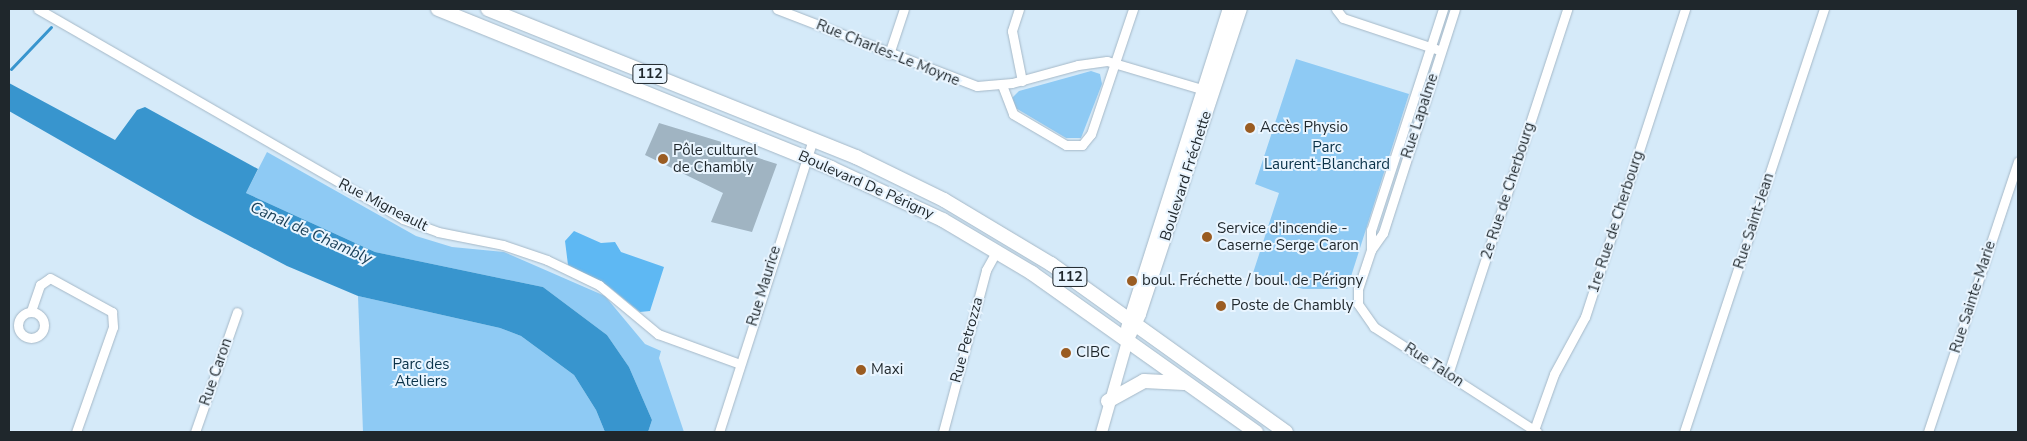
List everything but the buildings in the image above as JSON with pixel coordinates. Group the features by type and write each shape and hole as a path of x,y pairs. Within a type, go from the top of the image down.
{"main road":[{"name":"Boulevard De Périgny","path":"438,9 805,157 893,195 997,250 1256,432"},
{"name":"Boulevard De Périgny","path":"488,9 813,140 890,173 979,219 1132,322 1286,432"},
{"name":"Boulevard Fréchette","path":"1208,91 1229,9"},
{"name":"Boulevard Fréchette","path":"1127,341 1208,91 1241,9"},
{"path":"1108,401 1151,380 1187,384"}],"street":[{"name":"Rue Migneault","path":"38,9 403,218 438,232 511,247 564,268 607,291 658,334 740,364"},
{"name":"Rue Charles-Le Moyne","path":"777,9 791,11 890,54 964,83 1002,85 1078,64 1116,62 1208,91"},
{"path":"890,54 904,9"},
{"path":"1018,9 1012,31 1022,81"},
{"path":"1002,85 1013,114 1062,142 1078,146 1089,138 1133,9"},
{"path":"1336,9 1343,18 1442,51"},
{"name":"Rue Lapalme","path":"1371,250 1371,230 1443,9"},
{"name":"Rue Lapalme","path":"1360,282 1371,250 1383,233 1455,9"},
{"name":"2e Rue de Cherbourg","path":"1448,374 1567,9"},
{"name":"1re Rue de Cherbourg","path":"1536,431 1554,374 1585,317 1686,9"},
{"name":"Rue Saint-Jean","path":"1684,432 1824,9"},
{"name":"Rue Maurice","path":"719,432 805,157 813,140"},
{"name":"Rue Sainte-Marie","path":"1928,432 2018,162"},
{"name":"Rue Petrozza","path":"943,432 986,270 997,250"},
{"path":"31,311 40,284 50,278 112,312 113,327 76,432"},
{"name":"Rue Talon","path":"1360,282 1358,304 1367,321 1536,431"},
{"name":"Rue Caron","path":"196,432 237,312"},
{"name":"Boulevard Fréchette","path":"1101,432 1108,401 1127,341"}],"green space":[{"name":"Parc Laurent-Blanchard","path":"1296,59 1409,94 1347,289 1303,289 1253,273 1279,193 1255,184"},
{"path":"1091,71 1100,74 1102,84 1081,138 1066,138 1014,107 1012,98 1019,91"},
{"path":"267,152 416,236 452,247 504,252 605,296 645,344 661,351 659,358 684,432 648,432 652,420 629,367 607,335 543,287 375,252 246,193"},
{"name":"Parc des Ateliers","path":"358,296 500,328 521,336 574,375 596,410 605,432 363,432"}],"shaded area":[{"path":"574,231 601,243 615,242 621,252 664,267 650,311 640,312 608,286 568,265 565,241"}],"water":[{"name":"Canal de Chambly","path":"9,83 115,140 137,110 145,107 258,169 246,193 375,252 543,287 607,335 629,367 652,420 648,432 605,432 596,410 574,375 521,336 500,328 358,296 287,266 194,217 9,111"}],"waterway":[{"path":"11,69 51,27"}],"place":[{"name":"Accès Physio","path":"1250,128"},
{"name":"Pôle culturel de Chambly","path":"663,159"},
{"name":"Service d'incendie - Caserne Serge Caron","path":"1207,237"},
{"name":"boul. Fréchette / boul. de Périgny","path":"1132,281"},
{"name":"Poste de Chambly","path":"1221,306"},
{"name":"CIBC","path":"1066,353"},
{"name":"Maxi","path":"861,370"}]}
